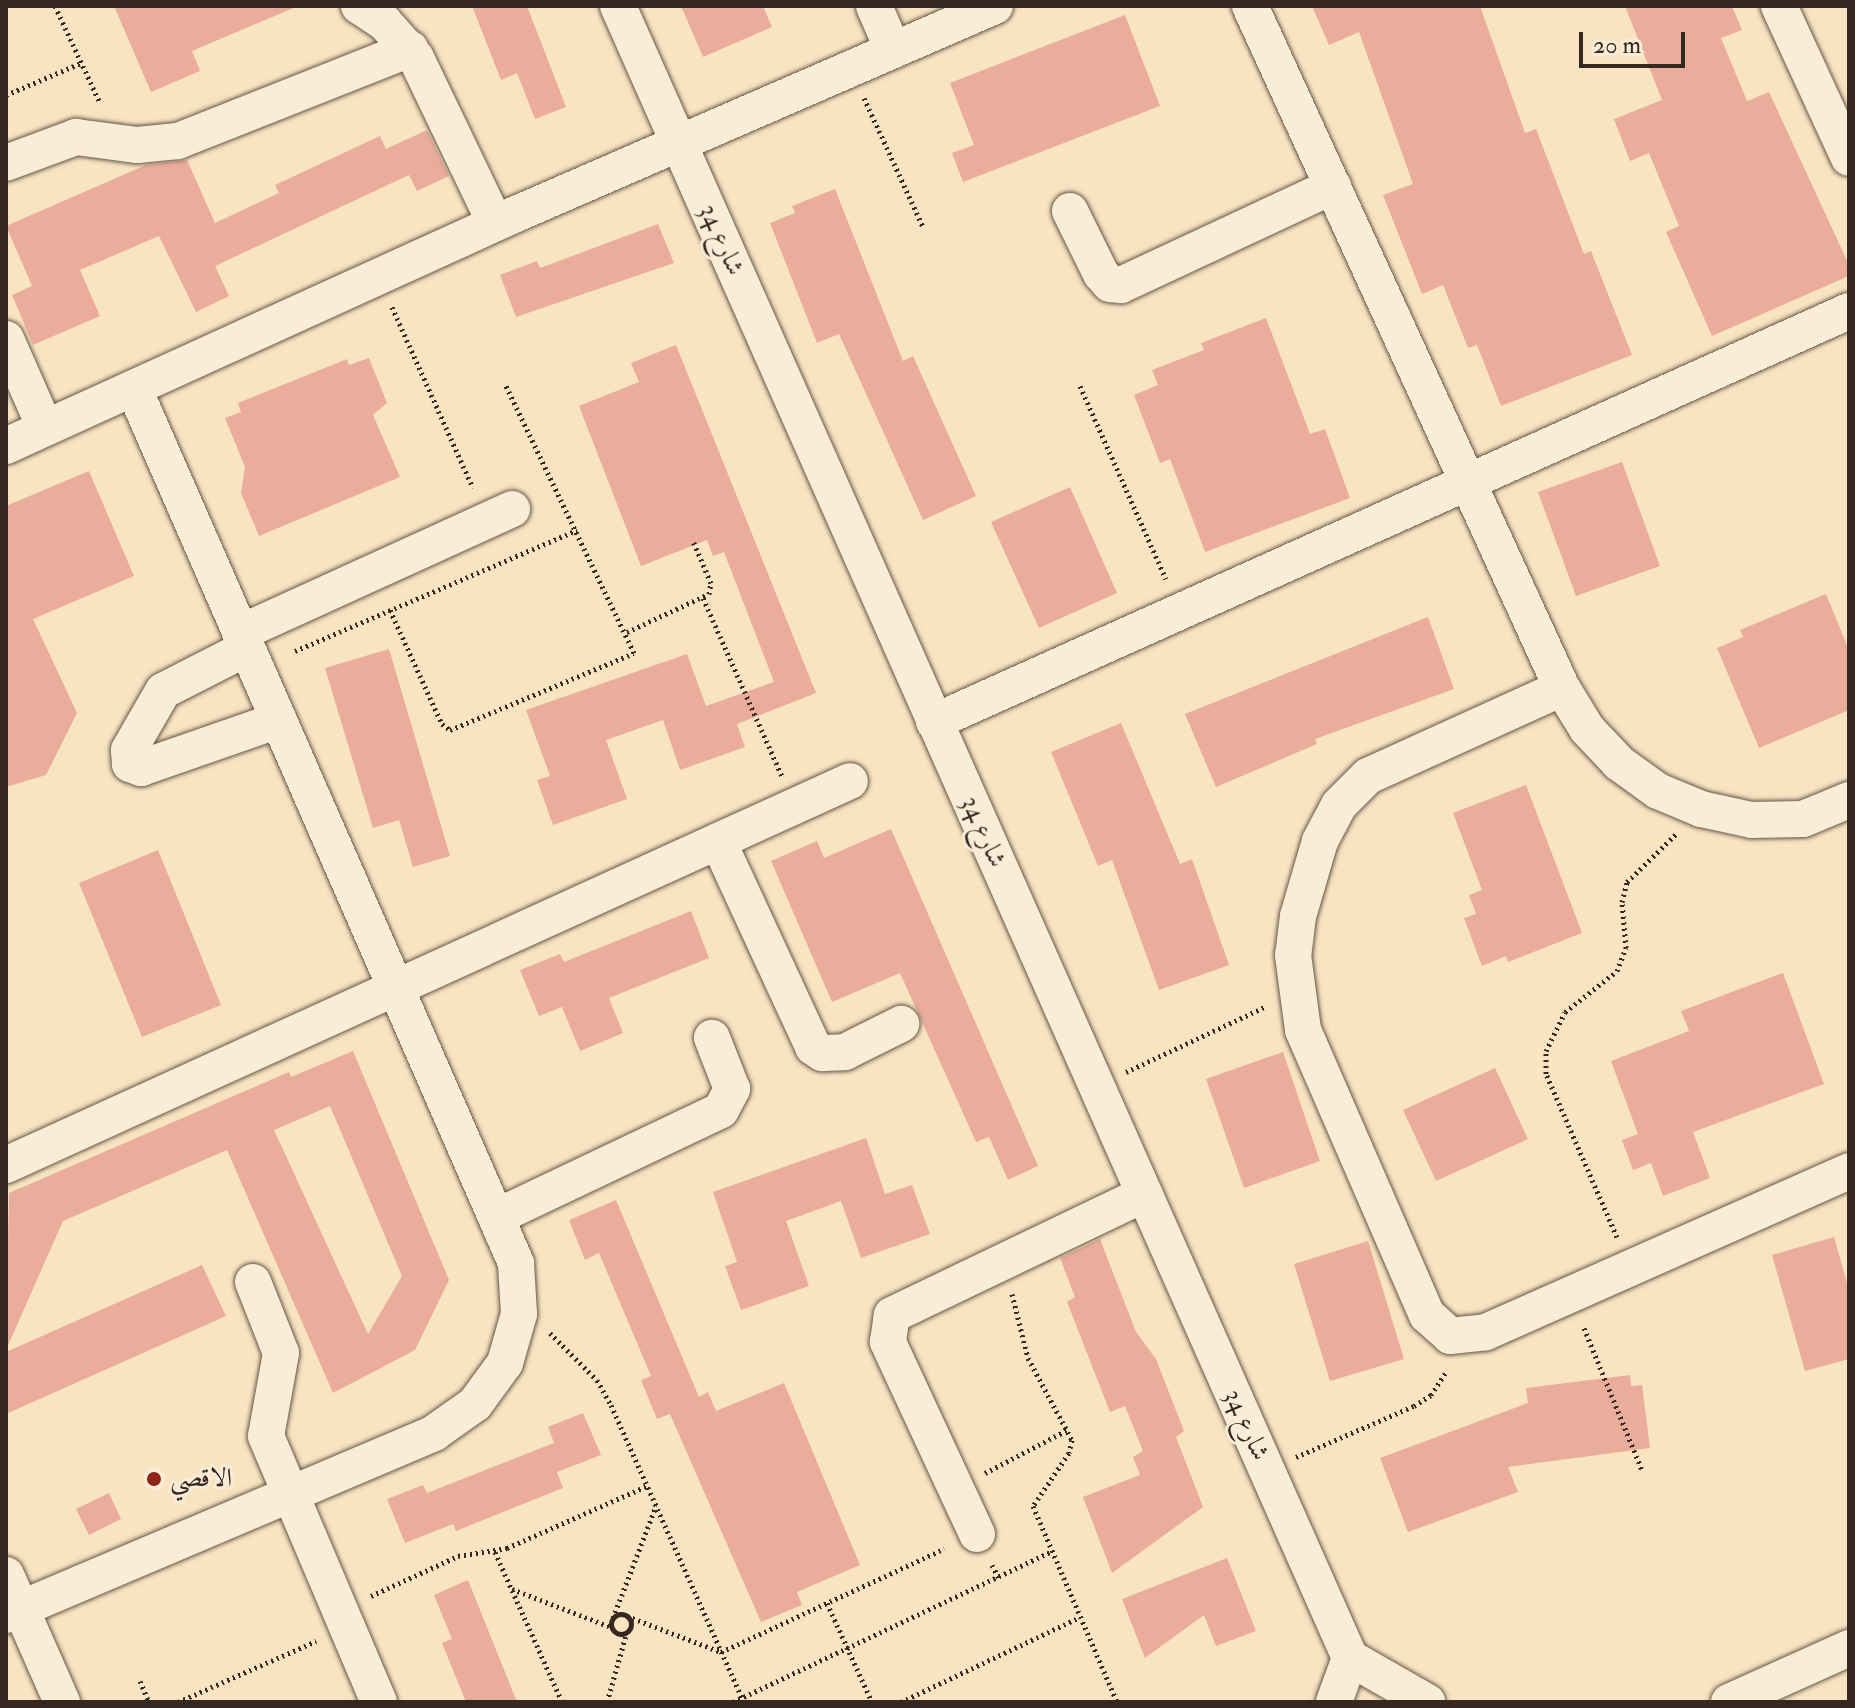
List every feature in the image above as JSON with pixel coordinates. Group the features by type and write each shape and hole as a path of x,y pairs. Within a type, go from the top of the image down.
{"street":[{"path":"359,6 384,22 410,49 495,223"},
{"name":"شارع 34","path":"618,6 1350,1658"},
{"path":"874,6 893,50"},
{"path":"6,446 495,223 995,6"},
{"path":"1250,6 1562,688 1587,729 1619,763 1658,791 1701,809 1752,820 1803,819 1849,800"},
{"path":"1779,6 1849,158"},
{"path":"6,163 55,141 116,140 158,146 178,141 410,49"},
{"path":"1070,211 1101,274 1110,284 1121,285 1333,186"},
{"path":"934,722 1470,485 1849,311"},
{"path":"6,339 45,428"},
{"path":"14,1612 434,1433 475,1404 505,1363 519,1314 516,1263 134,389"},
{"path":"279,720 141,768 130,764 129,750 163,691 247,650 500,515"},
{"path":"1562,688 1368,776 1339,805 1320,841 1298,916 1295,993 1303,1030 1427,1315 1450,1336 1486,1332 1849,1171"},
{"path":"6,1165 850,781"},
{"path":"718,841 813,1047 822,1053 845,1052 901,1024"},
{"path":"496,1217 721,1110 732,1089 712,1038"},
{"path":"977,1534 894,1358 886,1328 892,1315 1144,1194"},
{"path":"253,1282 281,1353 265,1428 379,1702"},
{"path":"6,1575 14,1612 62,1702"},
{"path":"1729,1702 1849,1648"},
{"path":"1334,1702 1350,1658 1427,1702"}],"path":[{"path":"55,6 116,140"},
{"path":"6,95 81,63"},
{"path":"851,68 923,227"},
{"path":"379,277 500,515"},
{"path":"390,610 442,724 450,730 630,657 635,648 505,384"},
{"path":"1080,386 1181,613"},
{"path":"247,650 390,610 577,530"},
{"path":"627,632 703,598 711,583 693,541"},
{"path":"703,598 795,806"},
{"path":"1630,1267 1546,1074 1546,1051 1565,1012 1617,971 1626,948 1622,902 1627,882 1701,809"},
{"path":"1096,1086 1295,993"},
{"path":"1011,1257 1016,1325 1028,1358 1069,1429 1069,1453 1033,1506 1078,1618 1117,1702"},
{"path":"1570,1294 1642,1470"},
{"path":"519,1314 546,1330 597,1380 742,1698"},
{"path":"1266,1470 1431,1395 1450,1360 1450,1336"},
{"path":"955,1489 1069,1429"},
{"path":"178,1702 344,1619 458,1556 495,1552 647,1486"},
{"path":"611,1627 656,1506"},
{"path":"613,1618 627,1616 721,1652 977,1534"},
{"path":"495,1552 562,1702"},
{"path":"733,1702 1051,1552"},
{"path":"512,1589 611,1627 617,1633 627,1632"},
{"path":"827,1603 872,1702"},
{"path":"607,1702 631,1624 627,1616"},
{"path":"901,1702 1078,1618"},
{"path":"140,1681 149,1702"}],"building":[{"path":"114,6 298,6 192,51 200,71 151,92"},
{"path":"472,6 527,6 566,107 535,119 517,73 501,80"},
{"path":"681,6 763,6 772,27 703,57"},
{"path":"1312,6 1480,6 1525,133 1536,129 1584,254 1591,251 1632,355 1501,406 1477,345 1468,348 1443,285 1422,294 1383,195 1413,184 1359,32 1329,45"},
{"path":"1625,6 1732,6 1742,30 1721,38 1747,101 1769,92 1849,265 1849,276 1712,336 1666,232 1679,226 1649,153 1630,161 1614,119 1662,100"},
{"path":"1125,15 1160,106 963,182 952,153 974,145 950,83"},
{"path":"427,130 449,176 417,191 409,175 215,266 229,296 196,312 159,236 80,270 100,316 33,345 12,295 32,286 6,226 146,165 187,160 215,223 279,193 275,185 380,136 386,149"},
{"path":"835,189 903,361 913,356 976,496 923,520 839,334 817,343 770,223 795,213 792,206"},
{"path":"658,224 674,263 516,317 500,275 537,261 540,268"},
{"path":"1266,318 1310,434 1325,429 1350,498 1205,552 1170,459 1160,463 1134,395 1158,385 1152,370 1204,350 1201,343"},
{"path":"676,345 816,693 737,724 745,747 680,770 663,720 606,740 627,799 553,825 537,780 550,776 526,710 687,654 706,706 774,682 724,552 713,556 707,540 641,566 579,406 639,382 631,363"},
{"path":"369,358 387,403 373,415 400,477 259,536 241,493 245,467 225,418 241,412 238,403 347,359 349,365"},
{"path":"1622,462 1660,566 1576,596 1538,492"},
{"path":"89,471 134,576 33,619 77,713 46,775 6,787 6,506"},
{"path":"1070,487 1117,593 1039,628 991,522"},
{"path":"1826,594 1849,650 1849,710 1759,748 1717,648 1743,637 1740,630"},
{"path":"1428,617 1454,689 1315,739 1317,744 1216,787 1185,714"},
{"path":"389,649 450,856 413,867 399,820 373,828 325,668"},
{"path":"1121,723 1180,864 1192,859 1229,965 1159,990 1112,860 1098,866 1051,752"},
{"path":"1526,785 1582,933 1508,962 1506,956 1482,966 1464,918 1476,914 1469,895 1482,890 1453,813"},
{"path":"891,829 1038,1166 1008,1180 989,1137 976,1142 900,973 832,1002 771,861 817,841 824,858"},
{"path":"158,850 221,1005 142,1037 79,883"},
{"path":"691,911 709,958 609,998 623,1033 580,1051 562,1007 539,1016 520,970 560,954 564,962"},
{"path":"1783,973 1824,1084 1693,1132 1710,1178 1663,1196 1651,1163 1633,1170 1622,1140 1638,1134 1611,1061 1689,1031 1681,1011"},
{"path":"353,1051 449,1280 415,1350 333,1393 227,1150 63,1221 6,1350 9,1193 289,1072 291,1077","holes":["330,1106 402,1276 368,1334 274,1130"]},
{"path":"1283,1052 1320,1161 1244,1188 1206,1079"},
{"path":"1495,1068 1528,1139 1436,1181 1403,1110"},
{"path":"866,1138 885,1194 912,1185 930,1234 861,1258 841,1201 786,1221 809,1286 741,1310 725,1266 737,1262 713,1192"},
{"path":"616,1200 699,1397 708,1392 716,1411 784,1383 860,1565 797,1592 802,1605 761,1622 670,1414 657,1419 641,1380 651,1376 599,1253 585,1260 569,1220"},
{"path":"1834,1237 1849,1290 1849,1359 1805,1371 1772,1255"},
{"path":"1100,1239 1136,1332 1156,1359 1184,1431 1176,1437 1203,1507 1112,1573 1083,1497 1140,1475 1133,1457 1143,1451 1125,1406 1110,1412 1067,1302 1075,1297 1060,1258"},
{"path":"1368,1241 1404,1359 1330,1381 1294,1264"},
{"path":"202,1265 226,1316 6,1414 6,1352"},
{"path":"1630,1375 1631,1386 1642,1385 1650,1448 1508,1467 1518,1492 1408,1532 1380,1458 1528,1403 1526,1388"},
{"path":"583,1413 601,1455 557,1472 563,1488 456,1531 453,1524 405,1543 387,1499 423,1485 427,1493 554,1443 548,1427"},
{"path":"109,1493 121,1519 89,1535 76,1509"},
{"path":"1227,1558 1256,1631 1216,1646 1204,1615 1145,1658 1122,1599"},
{"path":"468,1580 517,1702 466,1702 442,1643 452,1639 434,1595"}],"place":[{"name":"الاقصي","path":"154,1479"}]}
